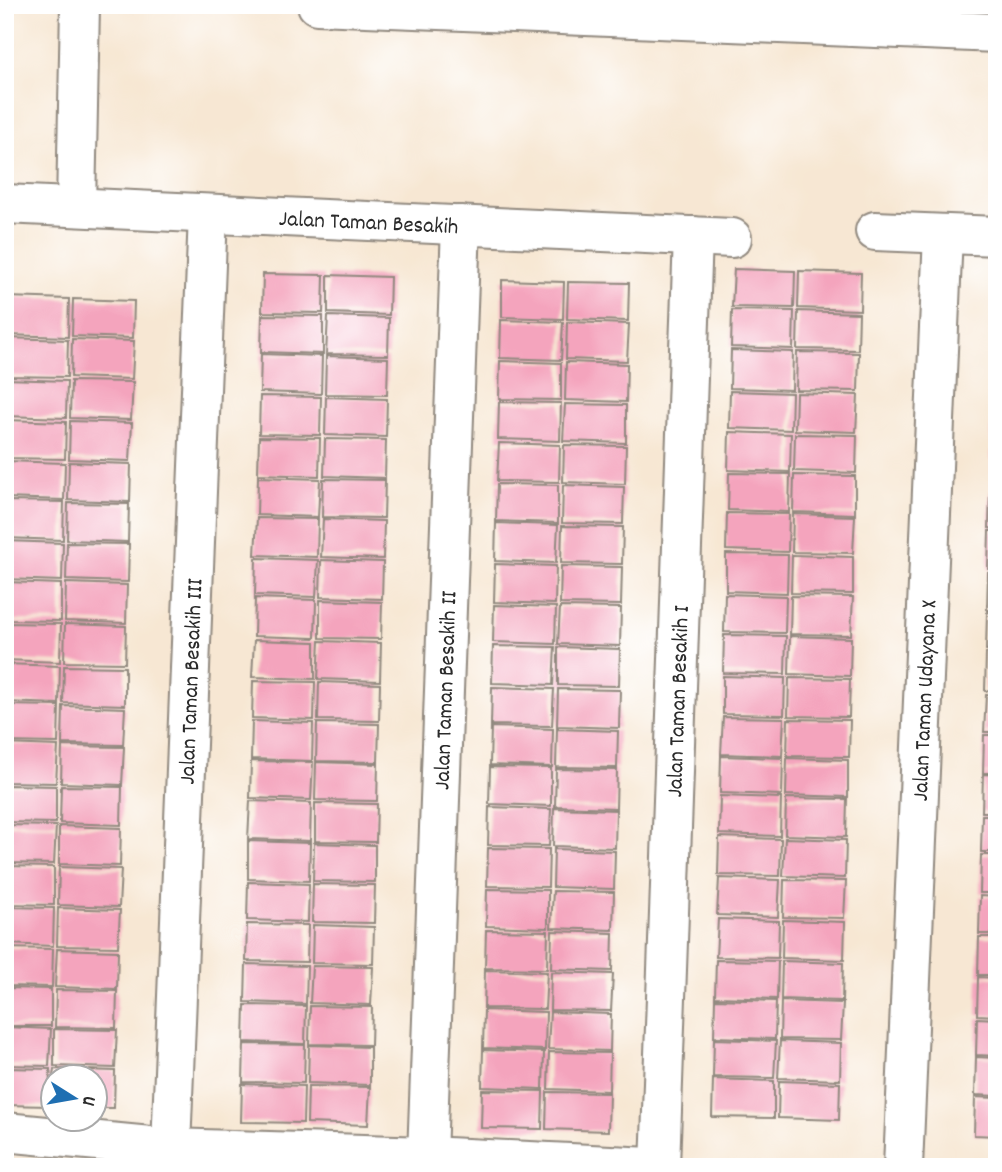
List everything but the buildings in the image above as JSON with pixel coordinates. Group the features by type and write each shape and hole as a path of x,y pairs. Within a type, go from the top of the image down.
{"street":[{"path":"76,207 80,5"},
{"path":"317,5 997,33"},
{"name":"Jalan Taman Besakih","path":"5,204 732,238"},
{"name":"Jalan Taman Besakih III","path":"171,1148 208,214"},
{"name":"Jalan Taman Besakih II","path":"427,1156 461,225"},
{"path":"875,231 997,236"},
{"name":"Jalan Taman Udayana X","path":"902,1167 943,234"},
{"name":"Jalan Taman Besakih I","path":"660,1167 693,236"},
{"path":"5,1132 171,1148 427,1156 651,1167"}]}
